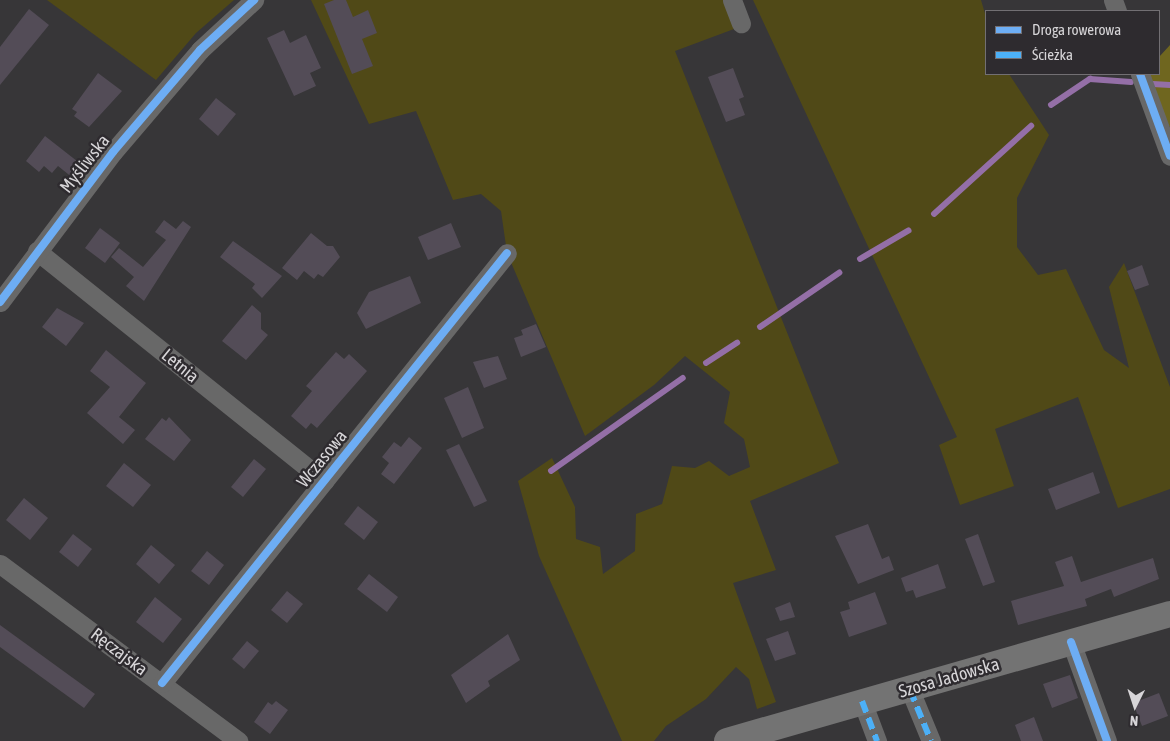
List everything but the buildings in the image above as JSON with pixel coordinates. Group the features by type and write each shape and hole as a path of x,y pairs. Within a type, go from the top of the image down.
{"main road":[{"name":"Szosa Jadowska","path":"727,741 1170,614"}],"street":[{"name":"Myśliwska","path":"0,302 37,252 200,50 254,0"},
{"path":"732,0 741,23"},
{"path":"1140,75 1170,156"},
{"name":"Letnia","path":"37,252 324,481"},
{"name":"Wczasowa","path":"162,683 507,253"},
{"name":"Ręczajska","path":"0,564 238,741"},
{"path":"1070,642 1107,741"},
{"path":"910,690 931,741"},
{"path":"862,701 877,741"}],"shaded area":[{"path":"47,0 234,0 196,33 156,80"},
{"path":"311,0 723,0 734,29 675,51 839,463 750,501 776,570 733,583 776,702 757,709 749,679 736,667 706,699 666,726 654,741 622,741 539,556 518,481 552,458 575,507 576,539 600,547 603,574 635,551 636,514 662,504 672,466 695,468 709,461 729,476 750,467 744,439 724,423 730,392 685,356 654,385 585,436 507,253 501,211 481,194 453,200 416,111 369,124"},
{"path":"753,0 981,0 985,14 985,75 1010,75 1049,135 1017,198 1017,247 1038,275 1066,269 1104,350 1129,368 1109,287 1124,263 1170,387 1170,489 1118,508 1078,397 995,429 1014,486 960,505 939,445 957,437"},
{"path":"1170,45 1170,126 1166,131 1144,75 1160,75 1160,56"}],"waterway":[{"path":"1051,105 1090,79 1131,82"},
{"path":"1153,84 1170,85"},
{"path":"934,214 1031,126"},
{"path":"860,259 908,231"},
{"path":"760,327 839,273"},
{"path":"706,363 737,343"},
{"path":"551,471 683,378"}],"marked path":[{"path":"910,690 931,741"},
{"path":"862,701 877,741"}],"cycle path":[{"path":"0,302 113,152 200,50 254,0"},
{"path":"1140,75 1170,156"},
{"path":"162,683 507,253"},
{"path":"1071,642 1107,741"}]}
